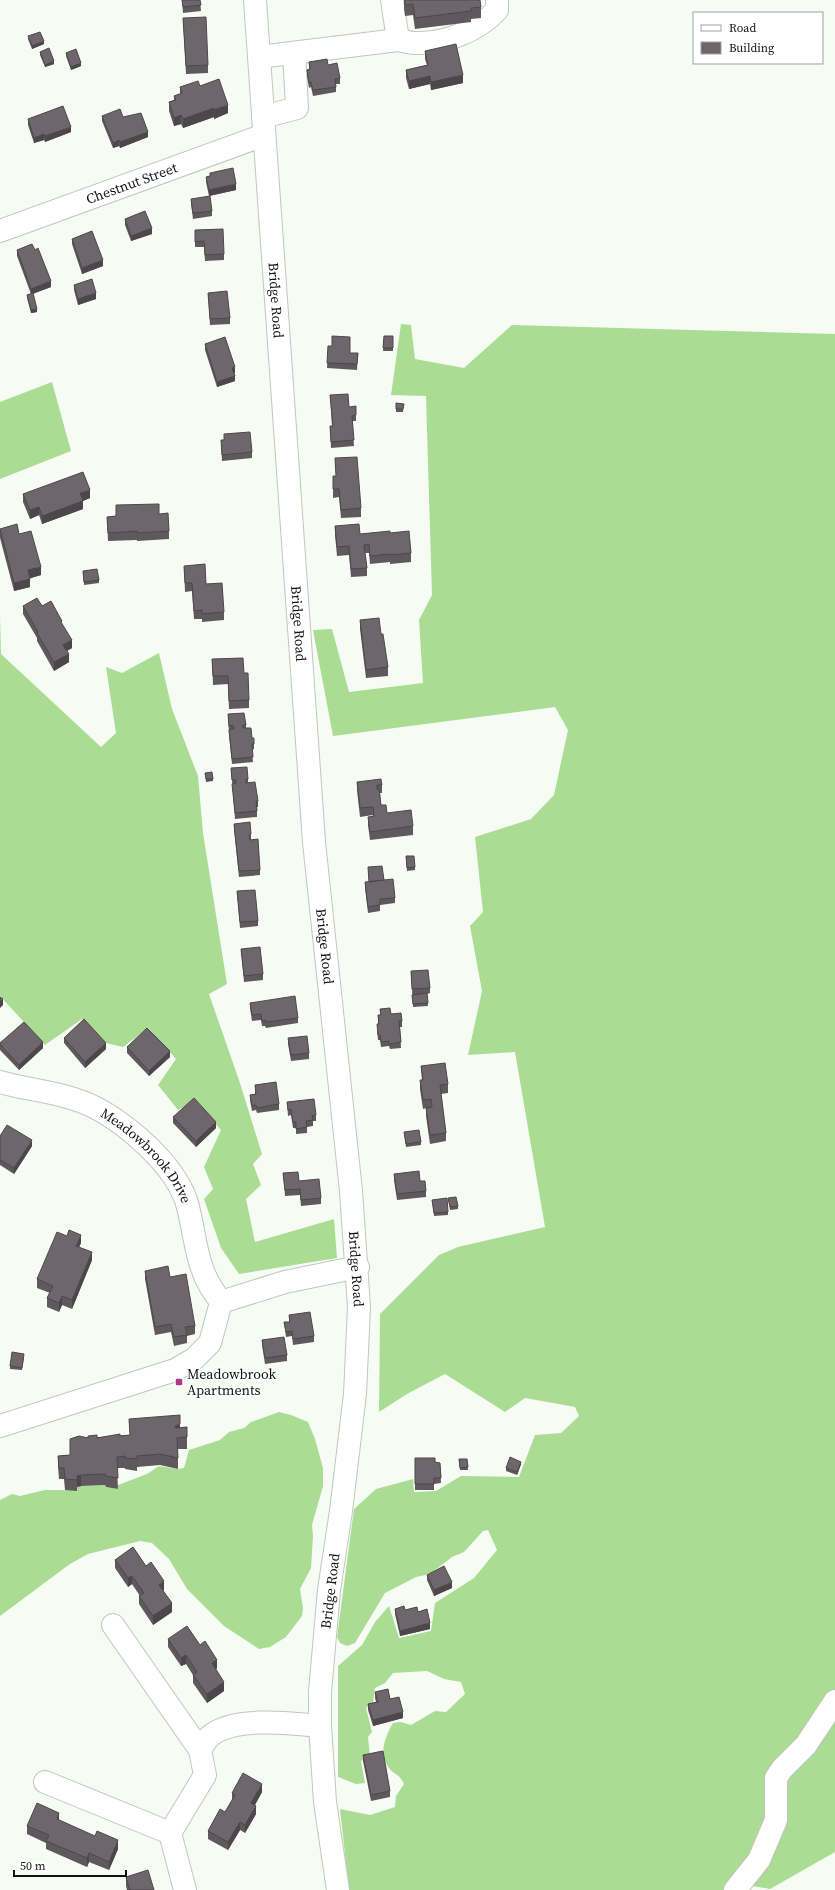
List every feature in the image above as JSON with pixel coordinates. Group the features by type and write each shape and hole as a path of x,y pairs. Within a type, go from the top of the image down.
{"main road":[{"name":"Bridge Road","path":"255,0 314,842 351,1183 358,1267 359,1307 355,1387 348,1455 329,1590 320,1692 320,1726 325,1802 338,1890"},
{"path":"392,0 398,40"},
{"path":"258,57 398,40 416,43 436,41 457,35 488,20 497,10 497,0"},
{"name":"Chestnut Street","path":"0,231 263,126 298,108 294,53"},
{"name":"Meadowbrook Drive","path":"0,1082 73,1098 88,1104 114,1118 151,1150 170,1174 185,1198 192,1220 202,1267 210,1286 221,1302"},
{"path":"0,1426 175,1370 194,1359 210,1343 221,1302 285,1282 358,1267"},
{"path":"113,1625 200,1750 205,1775 170,1833 185,1890"},
{"path":"735,1890 759,1860 776,1820 776,1778 782,1769 806,1745 835,1701"},
{"path":"200,1750 209,1737 225,1728 250,1723 320,1726"},
{"path":"46,1782 170,1833"}],"green space":[{"path":"401,324 411,325 415,359 464,368 512,325 835,334 835,1691 800,1747 773,1818 731,1890 349,1890 340,1809 370,1815 395,1807 396,1796 404,1784 389,1768 383,1751 387,1734 393,1723 401,1722 411,1725 435,1711 446,1712 465,1694 461,1682 444,1679 427,1671 393,1673 385,1683 375,1688 373,1703 366,1708 372,1732 368,1737 370,1757 361,1761 365,1783 356,1784 338,1777 338,1666 362,1645 375,1622 389,1606 399,1638 431,1631 435,1603 474,1578 497,1550 488,1530 483,1531 464,1552 452,1557 430,1574 416,1577 385,1593 355,1643 347,1646 340,1643 337,1637 354,1509 376,1489 413,1479 414,1492 436,1491 461,1476 519,1477 535,1435 561,1433 579,1416 575,1407 525,1398 505,1412 445,1374 407,1394 379,1412 380,1314 439,1255 458,1247 545,1227 515,1052 468,1055 482,991 470,926 483,912 475,837 531,819 554,795 568,730 555,707 333,736 313,630 332,629 349,692 423,683 419,620 432,595 426,396 391,395"},
{"path":"52,382 71,451 0,479 0,402"},
{"path":"0,614 1,654 101,747 116,733 106,667 122,673 159,653 172,709 198,776 203,833 227,984 209,994 240,1083 262,1154 253,1164 261,1185 246,1199 255,1242 334,1219 337,1258 239,1274 221,1248 204,1199 213,1189 204,1167 221,1130 195,1101 178,1110 158,1085 176,1059 148,1028 123,1047 106,1043 82,1019 45,1045 0,996"},
{"path":"279,1412 308,1422 315,1439 323,1468 323,1486 312,1525 313,1536 311,1568 300,1589 303,1608 302,1616 286,1637 270,1647 259,1649 224,1626 187,1589 169,1559 152,1543 140,1541 88,1554 70,1564 0,1616 0,1500 12,1494 20,1496 45,1490 65,1490 81,1486 105,1485 106,1487 118,1489 118,1485 147,1474 159,1466 178,1469 184,1468 189,1450 220,1440 229,1432 244,1428 251,1422"},
{"path":"835,1708 835,1852 770,1889 748,1885 780,1791"}],"building":[{"path":"182,0 200,0 201,5 183,7"},
{"path":"405,0 480,0 481,7 471,8 471,11 415,18 413,4 405,5"},
{"path":"206,17 208,65 186,66 183,18"},
{"path":"40,32 44,41 32,46 28,36"},
{"path":"456,44 463,75 431,82 430,76 409,81 406,70 428,65 425,51"},
{"path":"49,48 54,61 45,65 40,52"},
{"path":"76,49 81,63 71,67 66,53"},
{"path":"327,59 328,65 337,63 340,78 335,79 336,87 313,90 311,82 309,82 307,70 310,69 309,62"},
{"path":"219,79 228,105 214,110 214,108 183,119 181,115 174,118 169,102 176,100 174,96 182,93 180,87 198,81 200,86"},
{"path":"63,106 71,127 45,136 44,134 34,138 28,119"},
{"path":"120,109 123,117 141,113 148,132 113,143 102,116"},
{"path":"233,168 236,184 209,190 206,177 210,176 210,173"},
{"path":"210,196 212,211 193,213 191,199"},
{"path":"145,211 152,228 131,236 125,219"},
{"path":"223,229 224,254 205,255 204,241 195,242 195,230"},
{"path":"92,231 103,260 82,268 72,239"},
{"path":"32,244 35,250 38,248 51,281 31,289 17,250"},
{"path":"92,279 96,293 78,299 74,285"},
{"path":"227,291 230,318 210,319 208,293"},
{"path":"33,293 37,309 31,310 27,295"},
{"path":"332,336 350,337 350,353 358,353 357,364 327,363 328,346 332,346"},
{"path":"384,336 393,336 393,348 383,348"},
{"path":"225,337 235,367 232,368 235,376 217,382 205,344"},
{"path":"348,394 349,407 356,406 356,415 352,416 354,440 331,442 330,426 333,426 330,395"},
{"path":"396,403 404,404 403,409 396,409"},
{"path":"250,432 252,452 222,455 221,440 224,440 224,434"},
{"path":"357,457 361,508 341,510 339,489 333,489 333,476 336,476 335,458"},
{"path":"83,472 90,490 80,493 83,501 42,516 39,507 30,510 23,494"},
{"path":"159,504 159,514 168,513 169,531 108,533 107,517 116,516 116,505"},
{"path":"17,524 19,534 31,531 41,567 28,570 30,579 14,583 0,529"},
{"path":"359,524 360,534 409,531 411,553 370,556 369,544 364,545 367,568 351,569 349,546 337,547 335,526"},
{"path":"205,564 206,584 222,583 224,612 202,614 202,610 194,611 192,583 185,583 184,566"},
{"path":"97,569 99,580 84,582 83,571"},
{"path":"37,598 42,606 51,601 72,640 63,645 69,654 54,662 23,606"},
{"path":"379,618 388,667 366,670 360,620"},
{"path":"243,658 244,673 248,673 249,700 229,701 228,676 213,676 212,659"},
{"path":"244,713 246,725 243,725 243,728 251,728 252,738 254,738 254,744 252,744 253,757 232,759 229,730 234,729 233,725 229,726 228,714"},
{"path":"247,767 248,779 246,779 246,783 255,782 258,801 256,801 257,811 235,813 232,784 236,783 236,780 232,780 231,768"},
{"path":"212,772 213,779 206,779 205,773"},
{"path":"381,779 382,785 377,785 377,789 379,789 381,805 386,805 387,813 411,810 413,826 370,832 368,817 374,816 373,807 360,808 357,782"},
{"path":"250,822 250,840 258,839 260,870 239,871 234,824"},
{"path":"406,856 414,856 415,867 407,868"},
{"path":"382,866 384,880 369,882 368,867"},
{"path":"393,879 395,898 380,899 380,905 368,907 365,882"},
{"path":"255,890 258,921 240,922 237,891"},
{"path":"260,947 263,974 244,976 241,949"},
{"path":"428,970 430,988 412,989 411,971"},
{"path":"427,993 428,1003 413,1004 412,995"},
{"path":"295,996 298,1018 266,1022 265,1020 262,1021 261,1014 252,1015 250,1003"},
{"path":"390,1008 391,1014 401,1013 402,1021 399,1021 401,1042 390,1044 389,1041 381,1042 380,1035 378,1035 377,1024 379,1024 378,1015 381,1015 380,1009"},
{"path":"84,1019 106,1043 85,1062 64,1038"},
{"path":"24,1022 43,1042 19,1065 0,1043"},
{"path":"147,1028 170,1051 149,1071 127,1047"},
{"path":"307,1036 309,1053 291,1055 288,1038"},
{"path":"445,1063 448,1084 440,1085 446,1133 430,1135 426,1108 432,1107 431,1099 423,1100 420,1080 423,1080 421,1066"},
{"path":"276,1082 279,1104 257,1108 256,1105 252,1106 250,1095 256,1094 255,1085"},
{"path":"194,1098 216,1122 196,1141 173,1117"},
{"path":"314,1099 316,1115 312,1116 313,1120 306,1121 307,1127 296,1129 296,1122 293,1122 291,1109 288,1110 287,1102"},
{"path":"7,1125 32,1140 14,1168 0,1160 0,1136"},
{"path":"419,1130 421,1142 406,1144 404,1132"},
{"path":"419,1171 420,1181 425,1181 426,1191 397,1194 394,1174"},
{"path":"298,1172 299,1181 319,1179 321,1198 301,1200 300,1189 285,1190 283,1173"},
{"path":"456,1197 458,1206 450,1207 448,1198"},
{"path":"447,1198 448,1212 434,1213 432,1200"},
{"path":"69,1230 81,1235 76,1246 92,1252 72,1300 62,1296 59,1303 47,1298 53,1286 37,1279 57,1232 67,1236"},
{"path":"168,1266 170,1277 186,1274 195,1326 185,1327 187,1335 174,1337 171,1324 155,1327 145,1271"},
{"path":"310,1312 314,1336 293,1339 292,1331 286,1332 284,1322 290,1322 289,1315"},
{"path":"284,1337 287,1355 265,1358 262,1340"},
{"path":"12,1352 24,1354 22,1368 10,1366"},
{"path":"180,1415 180,1424 175,1426 176,1428 187,1427 187,1437 177,1438 178,1458 160,1454 137,1456 137,1459 125,1458 125,1456 117,1457 118,1478 106,1476 105,1474 81,1475 77,1476 77,1480 65,1479 64,1468 59,1468 58,1456 70,1455 70,1439 79,1436 88,1438 88,1436 97,1435 97,1438 120,1434 120,1436 130,1435 129,1419"},
{"path":"510,1457 521,1462 517,1472 506,1468"},
{"path":"415,1458 435,1458 435,1462 440,1463 441,1478 434,1478 434,1484 415,1484"},
{"path":"459,1459 467,1459 468,1467 460,1468"},
{"path":"133,1547 146,1566 151,1562 164,1581 159,1585 172,1603 153,1616 139,1596 144,1593 132,1576 128,1578 115,1560"},
{"path":"444,1566 452,1582 434,1590 427,1575"},
{"path":"404,1606 405,1610 417,1607 418,1612 427,1609 430,1623 400,1631 395,1609"},
{"path":"187,1626 200,1645 205,1641 217,1660 212,1663 224,1682 207,1694 193,1675 197,1672 186,1655 181,1658 168,1639"},
{"path":"388,1689 390,1699 399,1697 403,1712 373,1720 368,1704 378,1702 375,1692"},
{"path":"383,1751 390,1791 371,1795 363,1755"},
{"path":"243,1773 262,1784 251,1803 256,1806 245,1825 240,1822 228,1842 208,1831 220,1809 225,1812 235,1795 232,1793"},
{"path":"37,1803 59,1813 57,1819 95,1836 97,1831 118,1840 109,1862 89,1853 87,1858 46,1841 49,1835 27,1826"},
{"path":"148,1870 154,1890 130,1890 126,1877"}],"place":[{"name":"Meadowbrook Apartments","path":"179,1382"}]}
